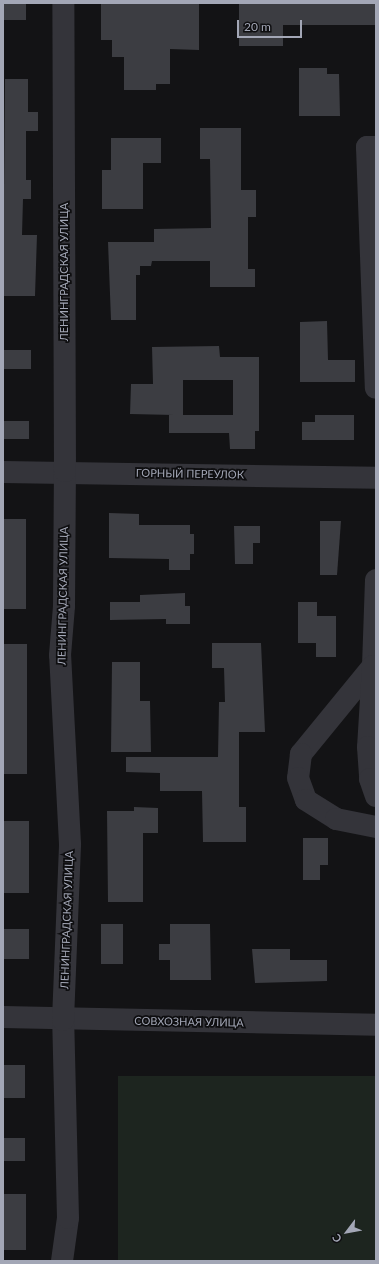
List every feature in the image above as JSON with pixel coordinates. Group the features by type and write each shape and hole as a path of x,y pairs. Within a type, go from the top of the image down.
{"street":[{"name":"ЛЕНИНГРАДСКАЯ УЛИЦА","path":"62,1261 68,1218 63,1020 70,844 60,655 64,606 65,471 63,3"},
{"path":"376,147 367,146 376,388"},
{"name":"ГОРНЫЙ ПЕРЕУЛОК","path":"3,472 65,471 376,478"},
{"path":"376,580 368,747 370,779 376,796"},
{"path":"373,666 301,754 298,778 306,800 336,818 376,826"},
{"name":"СОВХОЗНАЯ УЛИЦА","path":"3,1017 63,1020 376,1025"}],"shaded area":[{"path":"118,1076 376,1076 376,1261 118,1261"}],"building":[{"path":"3,3 26,3 26,20 3,20"},
{"path":"101,3 199,3 199,50 170,49 170,84 156,84 156,90 124,90 124,57 112,57 112,40 101,40"},
{"path":"239,3 376,3 376,25 283,25 283,46 239,46"},
{"path":"299,68 327,68 327,74 339,74 340,116 299,116"},
{"path":"5,79 28,79 28,112 38,112 38,131 26,131 26,180 31,180 31,199 23,199 22,235 37,235 35,296 3,296"},
{"path":"200,128 241,128 241,190 256,190 256,217 248,217 248,269 255,269 255,287 210,287 210,261 152,261 151,266 140,266 140,275 136,275 136,320 111,320 108,242 154,242 154,229 211,228 210,159 200,159"},
{"path":"111,138 161,138 161,163 143,163 143,209 102,209 102,170 111,170"},
{"path":"327,321 328,360 355,360 355,382 300,382 300,322"},
{"path":"219,346 220,357 259,357 259,431 255,431 255,449 230,449 229,433 169,433 169,415 174,415 130,414 131,384 153,384 152,347","holes":["183,380 233,380 233,415 183,415"]},
{"path":"3,350 31,350 31,369 3,369"},
{"path":"315,415 354,415 354,440 302,440 302,422 315,422"},
{"path":"3,421 29,421 29,439 3,439"},
{"path":"109,513 139,514 139,525 190,525 190,534 194,534 194,554 190,554 190,570 169,570 169,559 109,558"},
{"path":"3,519 26,519 26,609 3,609"},
{"path":"320,521 341,521 337,575 320,575"},
{"path":"234,526 260,526 260,543 253,543 253,564 235,564"},
{"path":"185,593 185,606 190,606 190,624 166,624 166,619 110,620 110,602 140,602 140,595"},
{"path":"298,602 317,602 317,616 336,616 336,657 316,657 316,643 298,643"},
{"path":"212,643 261,643 265,732 239,732 239,807 246,807 246,842 203,842 202,791 160,791 160,773 126,772 126,757 218,757 219,702 225,702 224,668 212,668"},
{"path":"3,644 27,644 27,774 3,774"},
{"path":"112,662 140,662 140,701 150,701 151,752 111,752"},
{"path":"134,807 158,808 158,833 143,833 143,902 108,902 107,811 134,811"},
{"path":"3,821 29,821 29,893 3,893"},
{"path":"303,838 328,838 328,865 320,865 320,880 303,880"},
{"path":"101,924 123,924 123,964 101,964"},
{"path":"170,924 210,924 211,980 170,980 170,960 159,960 159,944 170,944"},
{"path":"3,929 29,929 29,959 3,959"},
{"path":"252,949 290,949 290,960 327,960 327,981 255,983"},
{"path":"3,1065 25,1065 25,1098 3,1098"},
{"path":"3,1138 25,1138 25,1161 3,1161"},
{"path":"3,1194 26,1194 26,1250 3,1250"}]}
